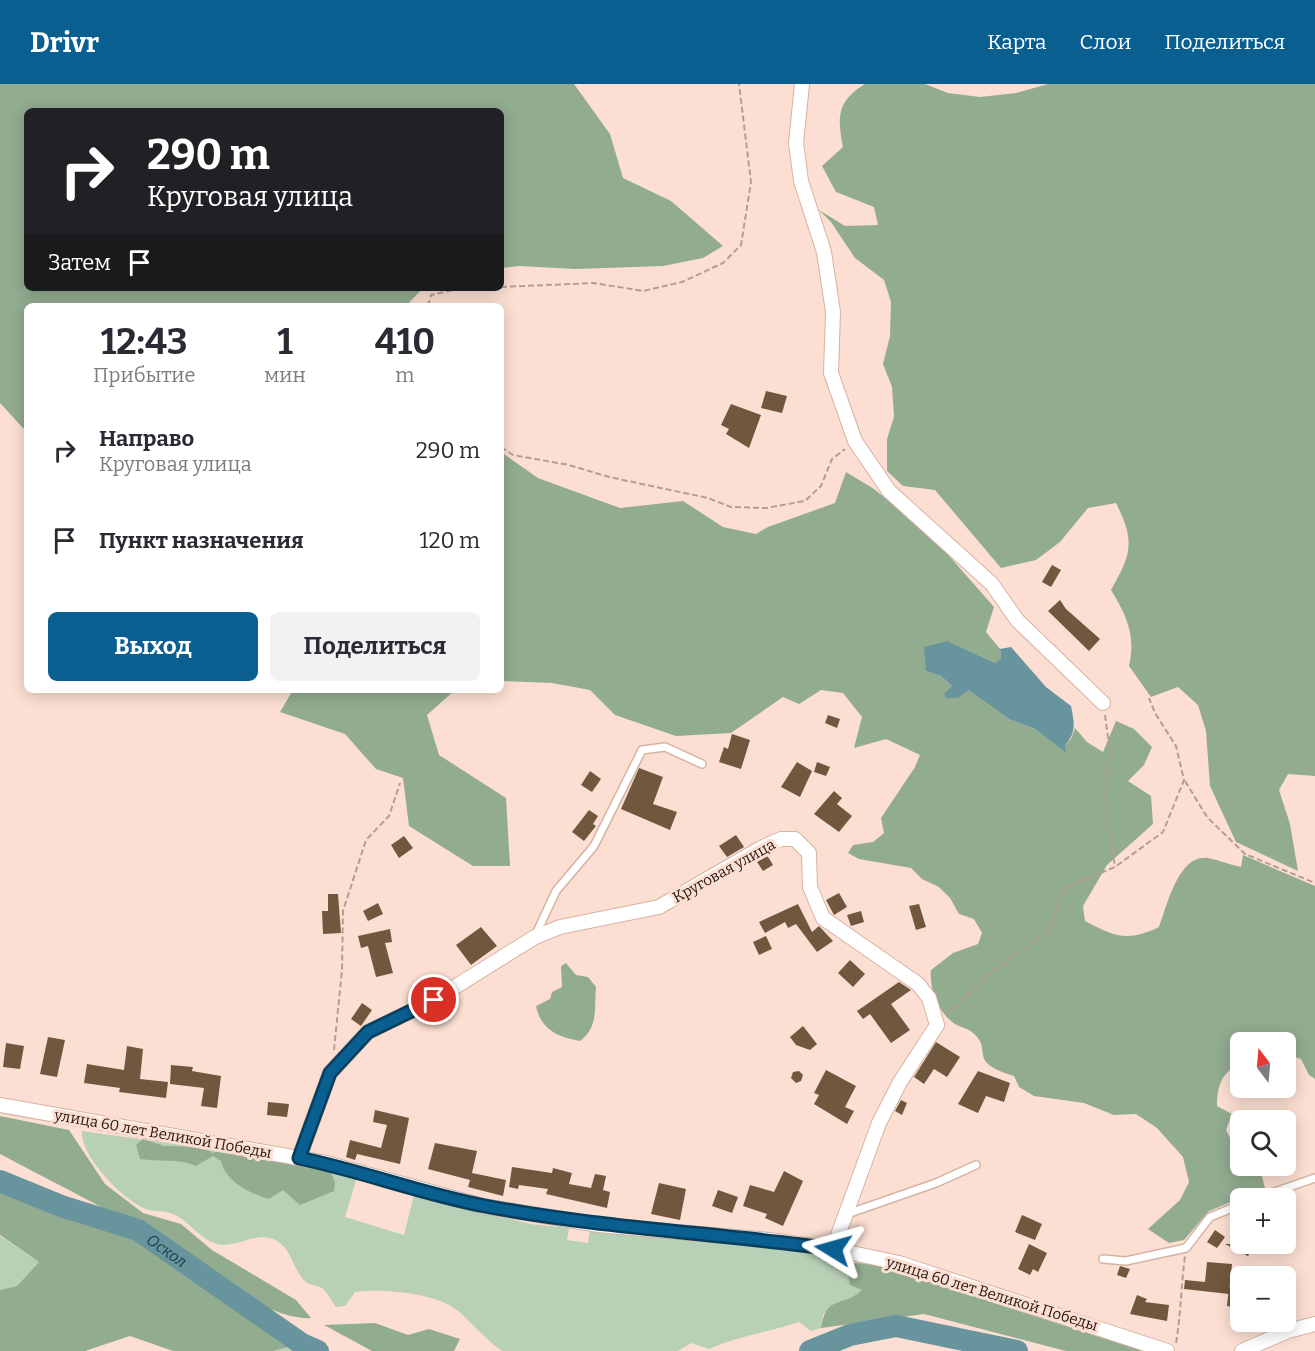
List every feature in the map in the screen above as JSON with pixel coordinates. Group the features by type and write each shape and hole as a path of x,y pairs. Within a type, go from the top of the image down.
{"street":[{"path":"802,84 796,143 801,181 824,252 833,312 831,372 855,441 889,491 992,584 1017,620 1103,703"},
{"name":"Круговая улица","path":"299,1158 330,1073 368,1032 434,1000 482,973 535,937 560,927 659,908 760,848 781,839 795,839 809,853 810,888 824,918 918,984 929,998 937,1025"},
{"path":"833,1249 879,1124 900,1082 937,1025"},
{"name":"улица 60 лет Великой Победы","path":"0,1105 299,1158 483,1206 598,1225 770,1240 833,1249 899,1263 1167,1351"},
{"path":"1242,1351 1288,1332 1315,1324"}],"lane":[{"path":"535,937 556,891 594,846 642,750 665,747 702,764"},
{"path":"844,1215 915,1191 976,1165"},
{"path":"1286,1188 1315,1178"},
{"path":"1103,1259 1126,1260 1186,1248 1210,1217 1230,1209"}],"path":[{"path":"504,287 594,283 643,291 682,282 723,263 741,245 751,182 739,84"},
{"path":"429,303 431,295 449,291"},
{"path":"504,449 513,455 569,465 609,477 708,498 731,507 766,508 805,501 820,486 832,459 855,441"},
{"path":"1149,698 1155,713 1176,746 1185,780 1207,817 1245,854 1315,883"},
{"path":"1103,703 1110,753 1105,802 1115,867"},
{"path":"937,1025 959,1000 989,974 1010,962 1048,931 1065,888 1115,867 1163,832 1185,780"},
{"path":"334,1051 342,970 343,911 366,840 389,816 400,783"},
{"path":"1174,1351 1182,1309 1180,1288 1186,1248"}],"green space":[{"path":"0,84 574,84 610,134 623,178 671,201 723,246 703,258 663,266 575,269 519,266 504,268 504,108 24,108 24,291 420,291 409,303 24,303 24,429 0,403"},
{"path":"865,84 925,84 948,93 980,97 1016,93 1048,84 1315,84 1315,776 1288,774 1279,790 1290,824 1298,871 1236,842 1210,786 1206,731 1198,705 1178,687 1151,697 1129,666 1131,636 1129,626 1111,590 1127,556 1128,547 1126,527 1116,503 1088,508 1060,542 1036,560 1001,568 935,490 903,486 887,471 887,439 894,417 892,387 883,364 890,336 891,302 884,280 855,258 831,222 819,210 845,226 878,225 874,207 836,192 822,166 843,147 840,118 844,103"},
{"path":"504,454 538,478 620,508 683,501 723,527 756,534 768,527 835,503 846,472 874,489 929,533 994,607 986,632 1000,649 1001,658 995,663 948,641 926,671 941,676 952,686 968,690 1009,719 1035,729 1065,752 1065,745 1071,739 1075,728 1087,742 1103,752 1116,721 1134,729 1152,747 1144,765 1128,781 1151,796 1153,824 1107,865 1083,906 1085,921 1122,936 1139,935 1159,927 1170,895 1181,873 1189,864 1198,859 1208,858 1241,867 1243,855 1315,886 1315,1079 1309,1075 1301,1059 1296,1057 1296,1032 1230,1032 1230,1070 1222,1080 1218,1092 1217,1106 1230,1113 1226,1130 1230,1138 1230,1176 1262,1176 1265,1188 1230,1188 1230,1202 1209,1211 1184,1240 1169,1243 1148,1229 1180,1200 1189,1182 1183,1157 1157,1128 1136,1114 1114,1115 1084,1103 1034,1096 1019,1087 1014,1076 990,1065 983,1056 978,1039 944,1014 933,993 931,970 953,953 978,944 982,933 974,919 959,914 950,898 939,887 922,879 911,868 859,859 848,853 853,845 873,842 884,833 881,818 915,767 920,755 886,739 854,748 862,717 843,693 821,690 799,704 783,697 731,733 676,736 615,715 590,690 552,683 504,681"},
{"path":"291,693 452,693 427,715 439,755 506,798 510,866 473,866 409,826 403,778 376,769 345,734 280,712"},
{"path":"566,963 576,975 588,977 596,987 593,1023 580,1041 565,1037 546,1027 536,1006 550,999 552,992 562,987 561,966"},
{"path":"0,1116 69,1130 105,1184 143,1213 181,1224 212,1250 296,1300 311,1318 292,1316 248,1298 142,1230 0,1154"},
{"path":"82,1131 276,1158 357,1177 345,1217 404,1235 414,1195 530,1224 569,1228 567,1240 588,1243 590,1230 723,1241 822,1256 854,1263 847,1269 862,1290 853,1299 823,1314 821,1328 811,1331 799,1322 709,1349 691,1343 678,1351 503,1351 458,1311 437,1300 409,1293 366,1291 355,1292 345,1306 336,1307 322,1288 304,1281 289,1253 277,1241 262,1237 222,1245 209,1241 184,1220 173,1214 146,1209 126,1197 95,1164 83,1141"},
{"path":"143,1139 164,1146 206,1147 212,1153 237,1152 265,1160 330,1170 335,1182 334,1191 300,1205 283,1190 269,1199 239,1186 228,1175 221,1161 213,1156 196,1166 176,1161 140,1159 136,1145"},
{"path":"0,1181 61,1206 138,1230 302,1344 273,1351 173,1351 130,1336 85,1351 0,1351 0,1290 17,1286 39,1262 0,1235"},
{"path":"0,1236 39,1262 17,1286 0,1290"},
{"path":"854,1263 874,1264 1143,1351 1066,1351 924,1314 821,1328 823,1317 831,1306 862,1290 850,1285 847,1269"},
{"path":"375,1323 408,1335 429,1329 460,1339 454,1351 372,1351 324,1325"},
{"path":"302,1344 318,1351 273,1351"}],"water":[{"path":"948,641 995,663 1001,658 1000,649 1011,647 1046,687 1071,706 1074,727 1065,745 1066,753 1035,729 1009,719 968,690 958,698 946,698 944,694 952,686 941,676 926,671 924,647"}],"building":[{"path":"766,391 787,396 782,413 761,408"},
{"path":"731,404 761,415 749,448 726,434 729,429 721,425"},
{"path":"1052,565 1061,570 1051,587 1042,582"},
{"path":"1060,600 1066,609 1100,639 1089,651 1048,611"},
{"path":"828,715 840,719 837,728 825,723"},
{"path":"732,734 750,740 741,769 719,762 724,747 728,749"},
{"path":"797,762 812,771 800,797 781,787"},
{"path":"817,762 830,767 826,776 814,772"},
{"path":"639,768 663,777 653,804 677,812 670,830 621,809"},
{"path":"590,771 601,779 592,792 581,785"},
{"path":"834,791 842,798 837,804 852,816 839,832 814,814"},
{"path":"589,810 598,816 593,824 596,826 584,841 572,832"},
{"path":"736,835 744,847 727,857 719,846"},
{"path":"404,836 413,848 399,858 391,845"},
{"path":"767,855 773,865 763,871 757,862"},
{"path":"839,893 847,907 834,915 826,900"},
{"path":"328,894 338,894 341,933 323,934 322,911 328,911"},
{"path":"378,903 383,914 368,921 363,911"},
{"path":"798,904 812,932 819,926 833,941 817,952 796,924 788,928 785,922 765,933 759,922"},
{"path":"919,904 926,927 916,930 909,906"},
{"path":"861,911 864,922 851,926 847,915"},
{"path":"481,927 497,946 471,965 456,945"},
{"path":"390,929 392,942 385,943 393,973 376,977 368,946 361,948 358,936"},
{"path":"766,936 772,949 759,955 753,942"},
{"path":"850,960 865,974 853,987 838,973"},
{"path":"899,982 911,990 891,1004 910,1030 891,1043 870,1014 863,1019 857,1011"},
{"path":"362,1003 372,1010 361,1026 351,1019"},
{"path":"803,1026 817,1044 810,1050 796,1045 790,1037"},
{"path":"48,1037 65,1040 57,1077 40,1074"},
{"path":"936,1042 960,1057 947,1077 934,1069 924,1084 914,1077"},
{"path":"6,1043 24,1046 20,1069 3,1067"},
{"path":"127,1046 143,1049 140,1079 168,1082 166,1098 119,1092 120,1088 84,1083 87,1064 124,1070"},
{"path":"171,1065 193,1067 192,1071 221,1076 217,1108 201,1106 204,1088 170,1084"},
{"path":"826,1070 856,1086 845,1107 854,1111 847,1124 814,1104 819,1095 814,1093"},
{"path":"799,1071 803,1075 801,1081 796,1083 791,1078 793,1072"},
{"path":"978,1071 1010,1083 1004,1102 986,1096 978,1113 958,1104"},
{"path":"901,1100 907,1103 902,1115 895,1111"},
{"path":"268,1102 289,1104 287,1117 267,1115"},
{"path":"375,1110 409,1118 400,1164 357,1154 355,1160 346,1157 350,1140 381,1148 387,1125 373,1122"},
{"path":"435,1143 477,1151 472,1173 506,1180 503,1196 468,1187 470,1180 428,1169"},
{"path":"512,1167 552,1173 553,1168 572,1173 569,1184 591,1188 595,1174 606,1176 603,1190 610,1192 607,1208 546,1194 548,1189 519,1185 518,1189 509,1187"},
{"path":"784,1171 803,1181 783,1226 765,1218 767,1214 743,1206 750,1185 774,1192"},
{"path":"659,1183 686,1189 680,1220 651,1214"},
{"path":"718,1190 738,1197 732,1213 712,1206"},
{"path":"1022,1215 1042,1224 1035,1240 1015,1232"},
{"path":"1215,1230 1225,1237 1217,1248 1207,1242"},
{"path":"1029,1244 1047,1253 1038,1272 1033,1269 1030,1275 1018,1269"},
{"path":"1207,1262 1232,1264 1229,1294 1184,1289 1185,1280 1205,1282"},
{"path":"1120,1266 1130,1269 1126,1278 1117,1275"},
{"path":"1229,1288 1230,1306 1227,1306"},
{"path":"1137,1295 1147,1299 1145,1302 1169,1305 1167,1321 1130,1314"}],"waterway":[{"name":"Оскол","path":"0,1181 61,1206 138,1230 302,1344 318,1351"},
{"name":"Оскол","path":"810,1351 850,1335 896,1326 1017,1351"}],"route":[{"path":"434,1000 368,1032 330,1073 299,1158 326,1163 483,1206 598,1225 770,1240 833,1249"}]}
